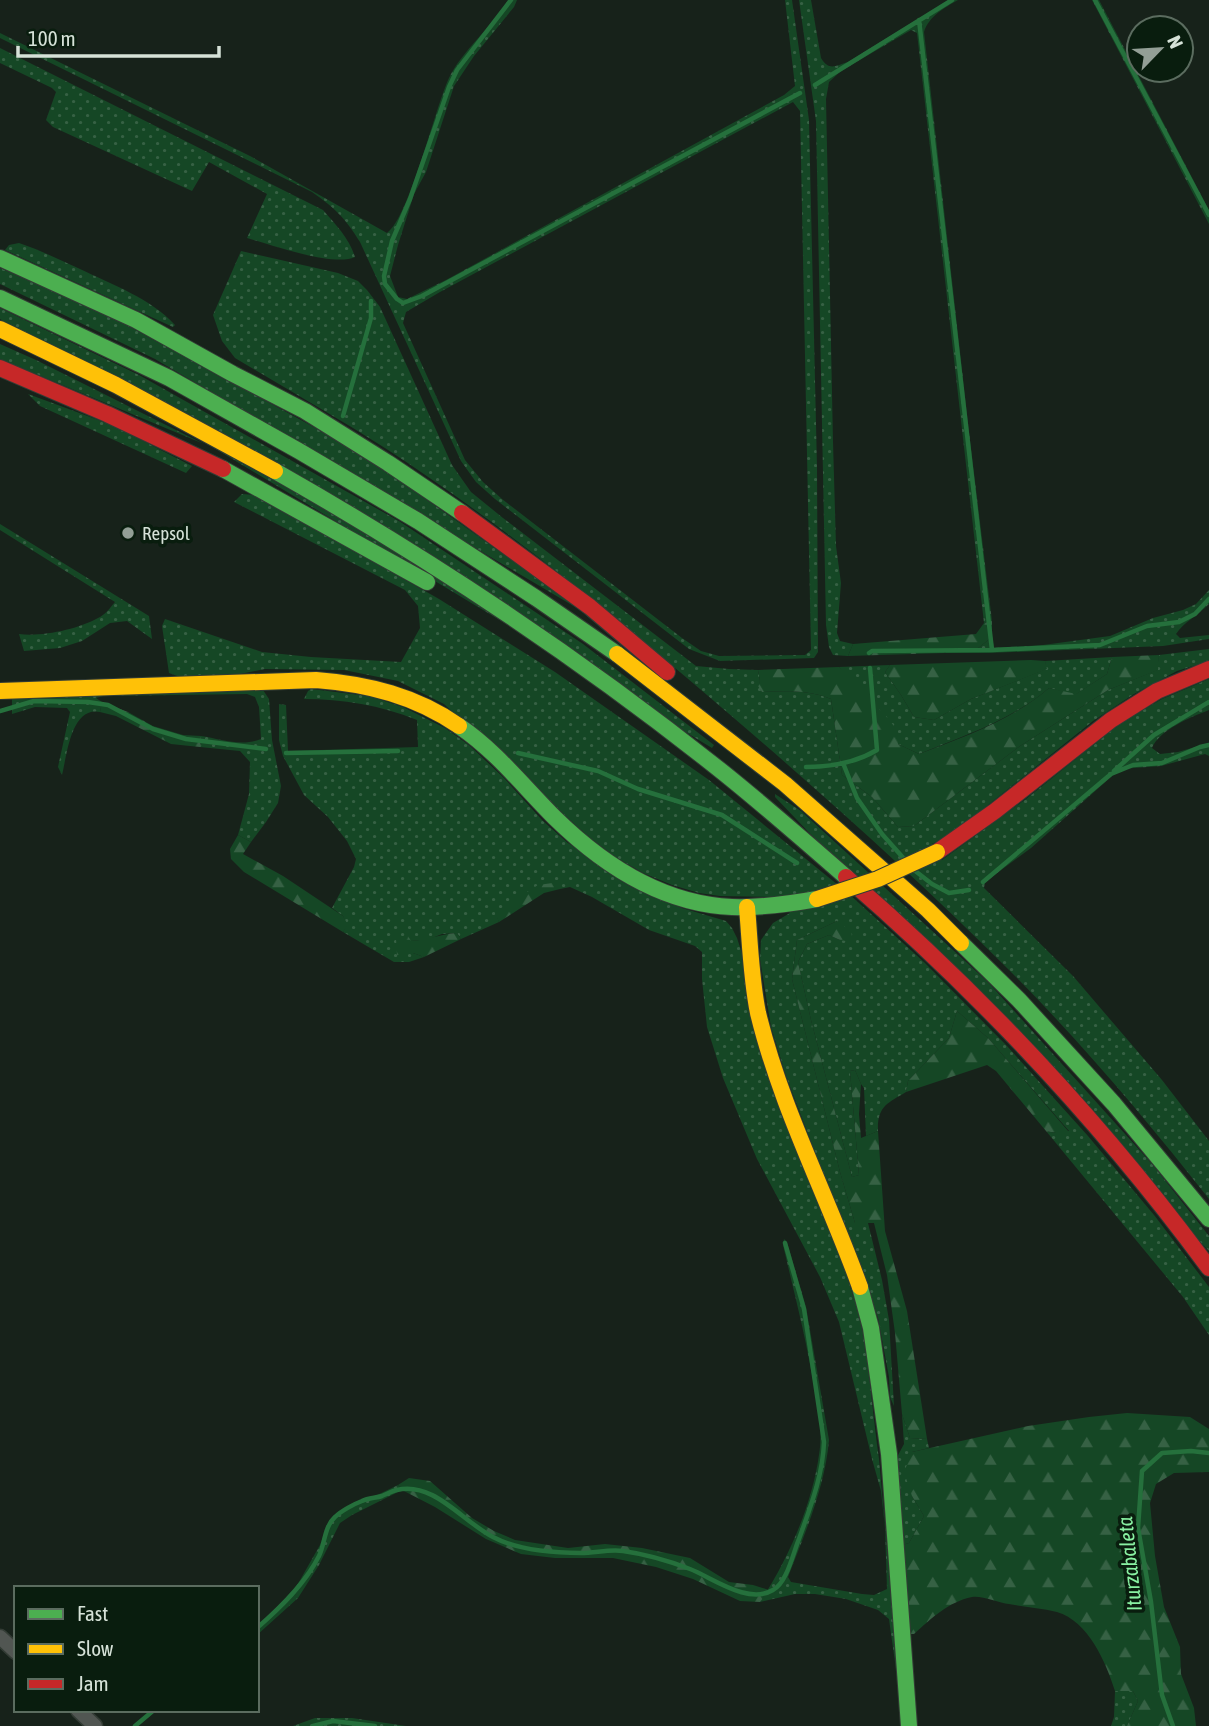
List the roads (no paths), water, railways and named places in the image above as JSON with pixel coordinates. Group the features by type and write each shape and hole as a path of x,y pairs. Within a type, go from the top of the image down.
{"main road":[{"path":"0,258 136,320 305,411 388,463 464,514 590,607 736,731 785,784"},
{"path":"0,298 169,378 299,451 418,521 611,651 785,784 928,910 1019,1000 1114,1104 1209,1219"},
{"path":"0,330 156,405 291,479 491,604 707,759 904,928 1004,1025 1095,1126 1183,1232 1209,1268"},
{"path":"0,368 107,414 239,476 596,677"},
{"path":"0,691 316,680 352,683 397,694 435,710 467,731 503,763 575,838 606,863 636,881 672,896 706,905 747,907 780,905 849,891 883,879 937,852 1118,714 1179,680 1209,669"},
{"path":"747,907 753,975 766,1044 794,1124 845,1245 862,1292 871,1328 889,1454 909,1726"}],"street":[{"path":"0,1637 14,1650"},
{"path":"80,1712 95,1726"}],"waterway":[{"path":"511,0 457,70 392,241 384,276 385,284 403,303 422,296 800,93"},
{"path":"815,85 952,0"},
{"path":"1095,0 1209,215"},
{"path":"919,20 992,650"},
{"path":"343,416 371,318 371,301"},
{"path":"869,653 1100,645 1147,626 1179,622 1195,614 1209,599"},
{"path":"806,767 843,763 877,750 870,668"},
{"path":"0,711 34,701 88,702 108,705 153,729 186,739 266,749"},
{"path":"1114,771 1154,735 1209,702"},
{"path":"983,882 1111,774 1133,765 1162,763 1209,745"},
{"path":"286,753 398,751"},
{"path":"518,753 598,771 638,789 722,815 797,863"},
{"path":"843,763 857,798 882,834 906,861"},
{"path":"914,870 949,893 969,890"},
{"path":"259,1626 307,1576 319,1556 329,1526 335,1517 364,1500 397,1490 411,1489 436,1497 503,1542 559,1552 631,1552 682,1566 742,1592 763,1594 773,1590 786,1574 807,1515 819,1479 824,1442 804,1309 785,1243"},
{"name":"Iturzabaleta","path":"1173,1726 1162,1695 1151,1602 1138,1528 1142,1471 1162,1453 1209,1453"},
{"path":"135,1726 152,1712"},
{"path":"313,1726 333,1721 375,1726"}],"place":[{"name":"Repsol","path":"128,533"}]}
